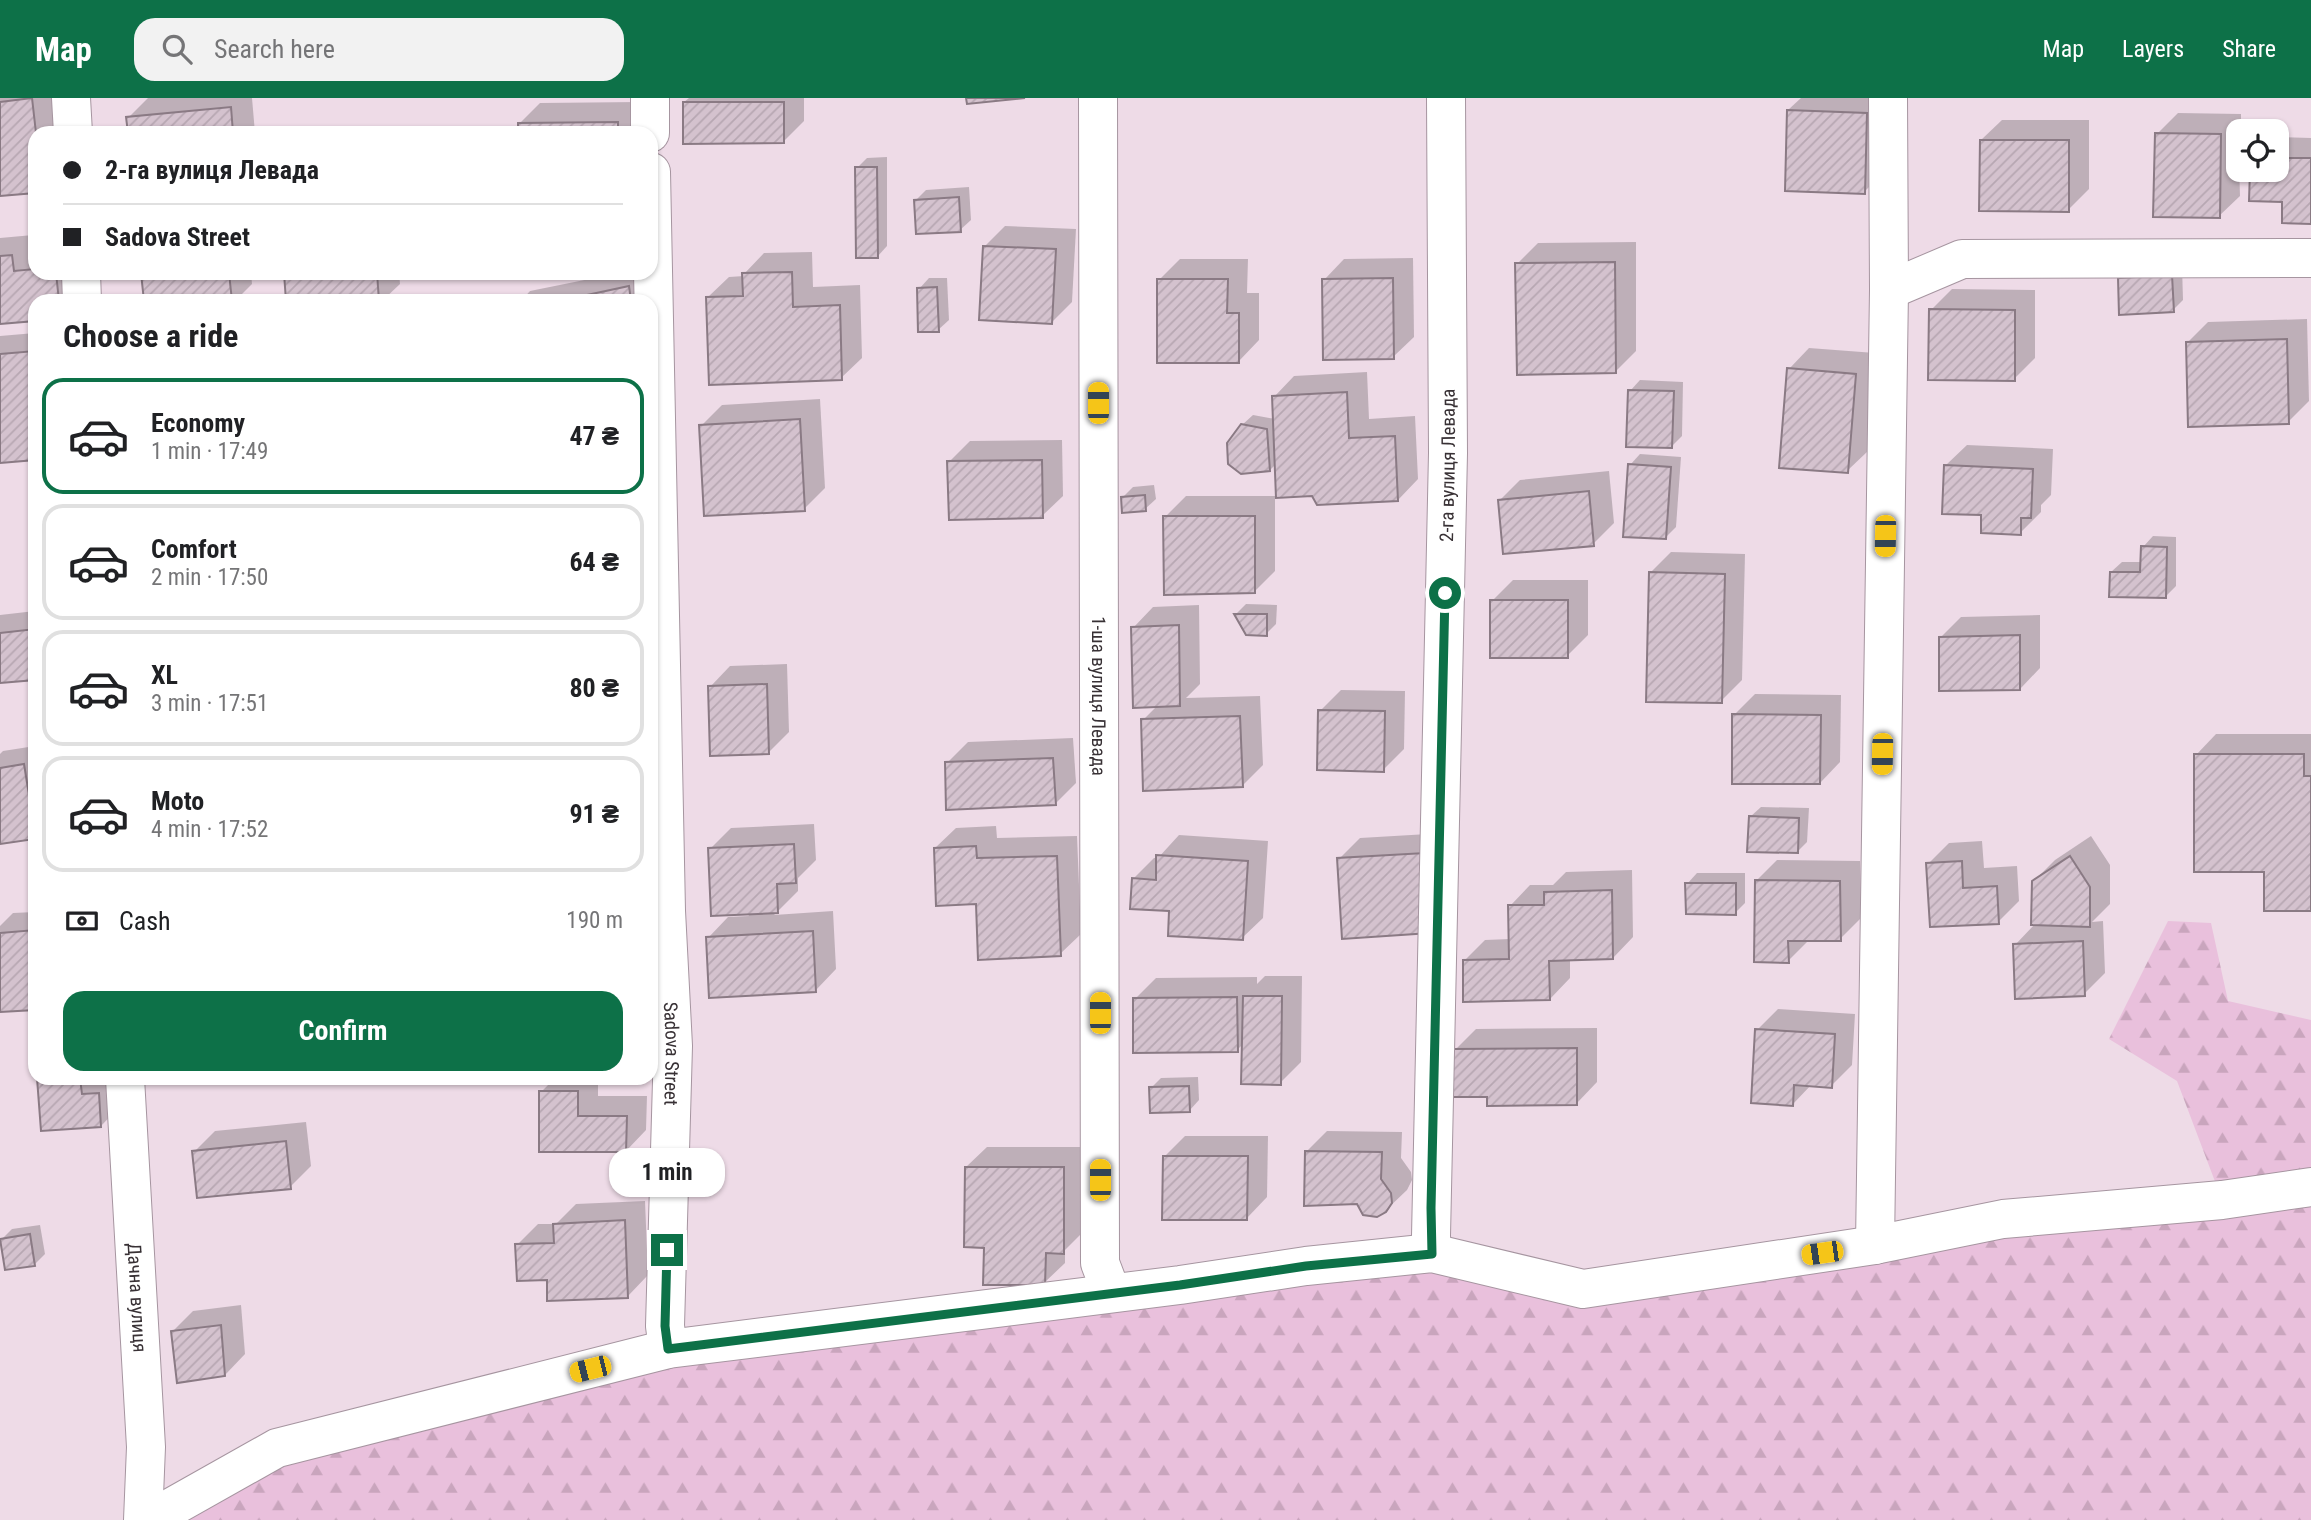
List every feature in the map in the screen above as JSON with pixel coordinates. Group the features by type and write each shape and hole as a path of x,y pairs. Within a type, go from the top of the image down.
{"street":[{"path":"71,98 73,126"},
{"path":"650,98 650,126"},
{"name":"1-ша вулиця Левада","path":"1098,98 1100,1263 1111,1292"},
{"name":"2-га вулиця Левада","path":"1432,1254 1448,453 1446,98"},
{"path":"1875,1245 1889,290 1888,98"},
{"path":"1889,290 1962,259 2311,258"},
{"name":"Sadova Street","path":"658,517 666,911 673,1046 665,1326 668,1349"},
{"name":"Дачна вулиця","path":"125,1085 146,1447 143,1520"},
{"path":"149,1520 277,1448 668,1349 1180,1285 1306,1266 1432,1254 1583,1289 1875,1245 2003,1219 2222,1200 2311,1187"}],"green space":[{"path":"2168,921 2211,923 2228,1001 2311,1020 2311,1520 149,1520 277,1448 668,1349 1432,1253 1583,1289 2222,1200 2177,1081 2109,1039"}],"building":[{"path":"32,98 35,126 28,126 28,194 0,196 0,102"},
{"path":"966,98 1025,98 967,104"},
{"path":"683,102 784,102 784,143 683,144"},
{"path":"231,107 232,126 127,126 126,117"},
{"path":"1787,110 1867,113 1865,194 1785,191"},
{"path":"618,122 618,126 518,126 518,123"},
{"path":"2155,133 2221,134 2220,218 2153,217"},
{"path":"1980,140 2069,140 2069,212 1979,211"},
{"path":"2289,158 2311,158 2311,224 2282,223 2282,202 2249,201 2250,182 2289,182"},
{"path":"855,167 877,167 878,258 856,258"},
{"path":"959,197 961,232 916,234 914,200"},
{"path":"983,246 1056,249 1052,324 979,320"},
{"path":"12,255 14,271 28,270 28,280 57,280 58,294 28,294 28,322 0,324 0,256"},
{"path":"1615,262 1616,373 1517,375 1515,263"},
{"path":"792,272 793,307 840,305 842,380 709,385 706,297 743,296 742,273"},
{"path":"2172,275 2174,312 2119,315 2118,278"},
{"path":"1393,278 1394,359 1323,360 1322,279"},
{"path":"1157,279 1228,279 1227,313 1239,313 1239,363 1157,363"},
{"path":"142,280 230,280 231,294 143,294"},
{"path":"284,280 378,280 378,294 286,294"},
{"path":"629,286 630,294 592,294"},
{"path":"937,287 939,332 918,332 917,288"},
{"path":"1929,309 2015,310 2015,381 1928,380"},
{"path":"2287,339 2289,424 2188,427 2186,342"},
{"path":"28,352 28,461 0,463 0,354"},
{"path":"1787,368 1856,374 1848,473 1779,468"},
{"path":"1628,390 1674,391 1672,448 1626,447"},
{"path":"1347,392 1349,438 1395,436 1398,501 1317,505 1312,496 1276,498 1272,396"},
{"path":"800,419 805,511 704,516 699,425"},
{"path":"1241,424 1267,429 1270,471 1241,474 1228,464 1227,443"},
{"path":"1042,460 1043,518 949,520 947,461"},
{"path":"1628,464 1671,467 1666,539 1623,537"},
{"path":"1944,465 2033,469 2031,518 2021,518 2021,535 1981,533 1981,515 1942,514"},
{"path":"1589,491 1594,546 1503,554 1498,500"},
{"path":"1145,495 1146,511 1122,513 1121,497"},
{"path":"1163,516 1255,516 1255,593 1164,595"},
{"path":"2141,546 2167,547 2166,598 2109,597 2110,572 2140,572"},
{"path":"1649,572 1725,574 1722,703 1646,702"},
{"path":"1490,600 1568,600 1568,658 1490,658"},
{"path":"1234,614 1267,614 1267,636 1246,635"},
{"path":"1179,625 1180,706 1133,708 1131,627"},
{"path":"28,630 28,681 0,683 0,633"},
{"path":"2020,635 2020,690 1939,691 1939,637"},
{"path":"767,684 769,754 710,756 708,686"},
{"path":"1318,710 1385,711 1384,772 1317,770"},
{"path":"1732,714 1821,715 1820,784 1732,784"},
{"path":"1240,716 1243,787 1143,791 1141,719"},
{"path":"2194,754 2304,754 2304,776 2311,776 2311,911 2264,911 2264,872 2194,872"},
{"path":"1053,758 1056,805 946,810 945,762"},
{"path":"24,764 28,789 28,840 0,844 0,768"},
{"path":"1749,816 1799,818 1798,853 1747,852"},
{"path":"794,844 796,883 777,884 778,913 711,916 708,848"},
{"path":"976,846 977,858 1057,856 1061,956 978,960 976,904 936,906 934,848"},
{"path":"1425,853 1430,933 1342,939 1337,858"},
{"path":"1156,855 1248,861 1243,940 1168,936 1169,911 1130,909 1132,878 1156,880"},
{"path":"2070,856 2090,887 2090,927 2031,925 2032,881"},
{"path":"1962,861 1963,888 1997,886 1999,924 1930,927 1926,863"},
{"path":"1755,880 1840,881 1841,941 1788,941 1789,963 1754,962"},
{"path":"1685,883 1736,883 1736,915 1686,914"},
{"path":"1612,890 1613,959 1549,961 1550,1000 1463,1002 1463,960 1509,959 1508,905 1544,905 1544,892"},
{"path":"28,931 28,1010 0,1012 0,933"},
{"path":"813,931 816,992 709,998 706,937"},
{"path":"2083,941 2085,996 2015,999 2013,944"},
{"path":"1243,996 1282,996 1281,1085 1241,1084"},
{"path":"1237,997 1238,1052 1133,1053 1133,998"},
{"path":"1755,1029 1835,1034 1832,1088 1794,1085 1793,1106 1751,1103"},
{"path":"1577,1048 1577,1105 1487,1106 1487,1097 1453,1097 1453,1049"},
{"path":"38,1085 81,1085 82,1094 99,1093 101,1127 41,1131"},
{"path":"1189,1086 1190,1112 1150,1113 1149,1087"},
{"path":"539,1091 578,1091 578,1116 627,1116 626,1152 539,1152"},
{"path":"286,1141 291,1189 197,1198 192,1151"},
{"path":"1305,1151 1382,1152 1381,1179 1391,1193 1392,1203 1386,1212 1377,1217 1363,1215 1357,1204 1304,1206"},
{"path":"1163,1156 1248,1156 1247,1220 1162,1220"},
{"path":"965,1167 1064,1167 1064,1254 1046,1253 1045,1285 983,1285 984,1248 964,1247"},
{"path":"625,1220 628,1298 547,1301 547,1280 517,1281 515,1244 554,1243 553,1224"},
{"path":"30,1234 35,1266 5,1270 0,1239"},
{"path":"221,1325 225,1376 177,1383 171,1331"}],"route":[{"path":"667,1250 665,1326 668,1349 1180,1285 1306,1266 1432,1254 1445,593"}]}
